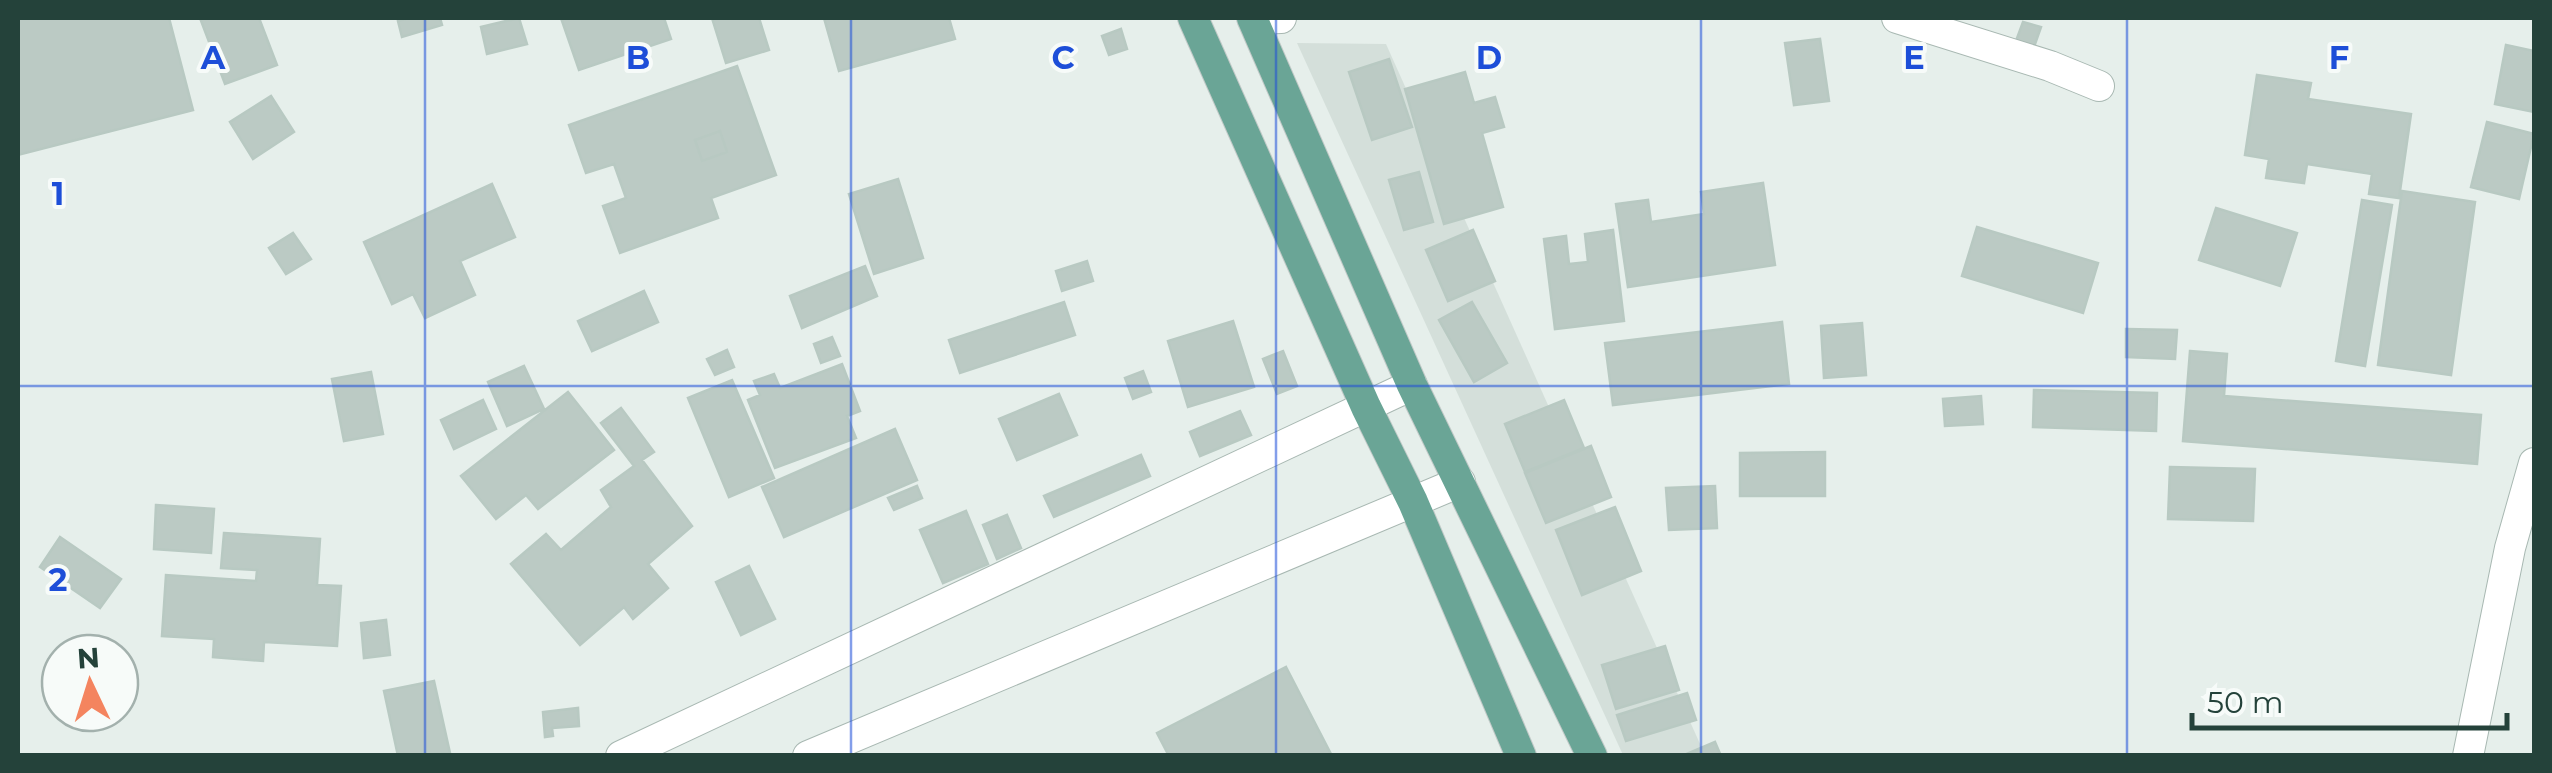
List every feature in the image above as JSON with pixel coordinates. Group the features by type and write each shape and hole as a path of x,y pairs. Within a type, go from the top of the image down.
{"main road":[{"path":"1194,18 1366,407 1413,502 1522,756"},
{"path":"1252,18 1412,386 1592,756"}],"street":[{"path":"1252,18 1281,18"},
{"path":"1897,18 2050,66 2099,86"},
{"path":"621,756 1412,386"},
{"path":"2468,756 2510,548 2534,463"},
{"path":"808,756 1460,482"}],"shaded area":[{"path":"1297,43 1386,44 1705,755 1623,755"}],"building":[{"path":"18,18 169,18 193,110 18,155"},
{"path":"200,18 259,18 277,65 225,84"},
{"path":"440,18 442,25 402,37 398,21"},
{"path":"519,18 527,44 487,54 481,27"},
{"path":"561,18 664,18 671,39 579,70"},
{"path":"712,18 759,18 769,50 726,63"},
{"path":"824,18 949,18 955,39 839,71"},
{"path":"2023,22 2041,27 2034,47 2016,41"},
{"path":"1121,29 1127,49 1109,55 1102,36"},
{"path":"1820,39 1829,101 1794,105 1785,43"},
{"path":"2506,45 2534,51 2534,112 2495,104"},
{"path":"1389,59 1412,127 1372,140 1349,72"},
{"path":"737,66 776,175 711,198 718,218 620,253 603,206 626,198 614,164 586,173 569,125","holes":["720,131 727,152 702,161 695,140"]},
{"path":"1465,72 1474,103 1495,97 1504,127 1482,133 1503,207 1444,224 1405,89"},
{"path":"2257,75 2311,83 2308,99 2411,114 2399,198 2369,194 2372,174 2307,164 2304,183 2266,178 2269,159 2245,155"},
{"path":"271,96 294,132 253,159 230,122"},
{"path":"2487,122 2534,134 2519,199 2471,187"},
{"path":"720,131 727,152 702,161 695,140"},
{"path":"1419,172 1433,222 1404,230 1389,180"},
{"path":"898,179 923,258 874,274 849,194"},
{"path":"1763,183 1775,265 1628,287 1616,204 1648,200 1651,222 1704,214 1701,192"},
{"path":"492,184 515,237 460,261 475,295 425,318 413,294 392,304 364,242"},
{"path":"2402,191 2475,202 2451,375 2378,365"},
{"path":"2362,200 2392,205 2365,366 2336,361"},
{"path":"2216,208 2297,233 2280,286 2199,260"},
{"path":"1977,227 2098,263 2083,313 1962,276"},
{"path":"1473,230 1495,281 1448,301 1426,250"},
{"path":"1613,230 1624,321 1555,329 1544,239 1566,236 1569,264 1588,262 1585,234"},
{"path":"293,233 311,259 286,274 269,248"},
{"path":"1087,261 1093,281 1062,291 1056,271"},
{"path":"865,266 877,296 802,328 790,296"},
{"path":"644,291 658,322 592,351 578,321"},
{"path":"1064,302 1075,335 960,373 949,340"},
{"path":"1472,302 1507,363 1474,382 1439,320"},
{"path":"1233,321 1254,387 1188,407 1168,341"},
{"path":"1782,322 1789,384 1613,405 1605,343"},
{"path":"1862,323 1866,375 1824,378 1821,326"},
{"path":"2126,329 2177,330 2175,359 2126,357"},
{"path":"832,337 840,356 821,363 814,344"},
{"path":"727,350 734,367 715,375 707,359"},
{"path":"1283,351 1297,386 1277,394 1263,359"},
{"path":"2190,351 2227,354 2224,396 2481,415 2477,464 2183,441"},
{"path":"842,364 860,411 847,416 856,438 775,468 748,400 760,395 754,381 774,374 780,388"},
{"path":"524,366 544,409 507,426 488,382"},
{"path":"1143,371 1151,392 1133,399 1125,378"},
{"path":"371,372 383,434 344,441 332,379"},
{"path":"732,380 774,478 729,497 688,398"},
{"path":"2034,390 2157,393 2156,431 2033,427"},
{"path":"568,392 614,450 538,509 526,495 496,519 461,476"},
{"path":"1059,394 1077,435 1017,460 999,419"},
{"path":"1981,396 1983,424 1945,426 1943,399"},
{"path":"483,400 496,429 454,449 441,420"},
{"path":"1564,400 1584,448 1525,472 1505,424"},
{"path":"621,408 654,452 642,460 692,526 648,564 668,588 633,619 624,607 580,645 511,564 546,534 561,550 611,507 601,490 634,466 601,423"},
{"path":"1240,411 1251,435 1200,456 1190,432"},
{"path":"895,429 917,480 784,537 762,487"},
{"path":"1591,446 1611,497 1546,523 1525,473"},
{"path":"1825,452 1825,496 1740,496 1740,453"},
{"path":"1141,455 1150,476 1054,517 1044,496"},
{"path":"2170,467 2255,469 2253,521 2168,519"},
{"path":"917,486 922,498 894,510 888,498"},
{"path":"1715,486 1717,528 1669,530 1666,488"},
{"path":"156,505 214,509 211,553 154,549"},
{"path":"1615,507 1641,571 1582,595 1556,530"},
{"path":"966,511 988,564 943,583 920,530"},
{"path":"1007,515 1021,548 997,559 983,525"},
{"path":"224,533 320,539 317,585 341,586 337,646 264,642 263,661 213,657 214,639 162,636 166,575 256,581 257,570 221,568"},
{"path":"60,537 121,579 100,608 40,567"},
{"path":"749,566 775,619 741,635 716,582"},
{"path":"386,620 390,655 364,658 361,623"},
{"path":"1665,646 1679,690 1616,709 1602,665"},
{"path":"1286,667 1332,756 1169,756 1157,733"},
{"path":"434,681 450,753 398,756 384,691"},
{"path":"1687,693 1696,720 1626,741 1617,715"},
{"path":"578,708 579,726 552,728 553,736 545,737 543,712"},
{"path":"1715,742 1721,756 1682,756"}]}
